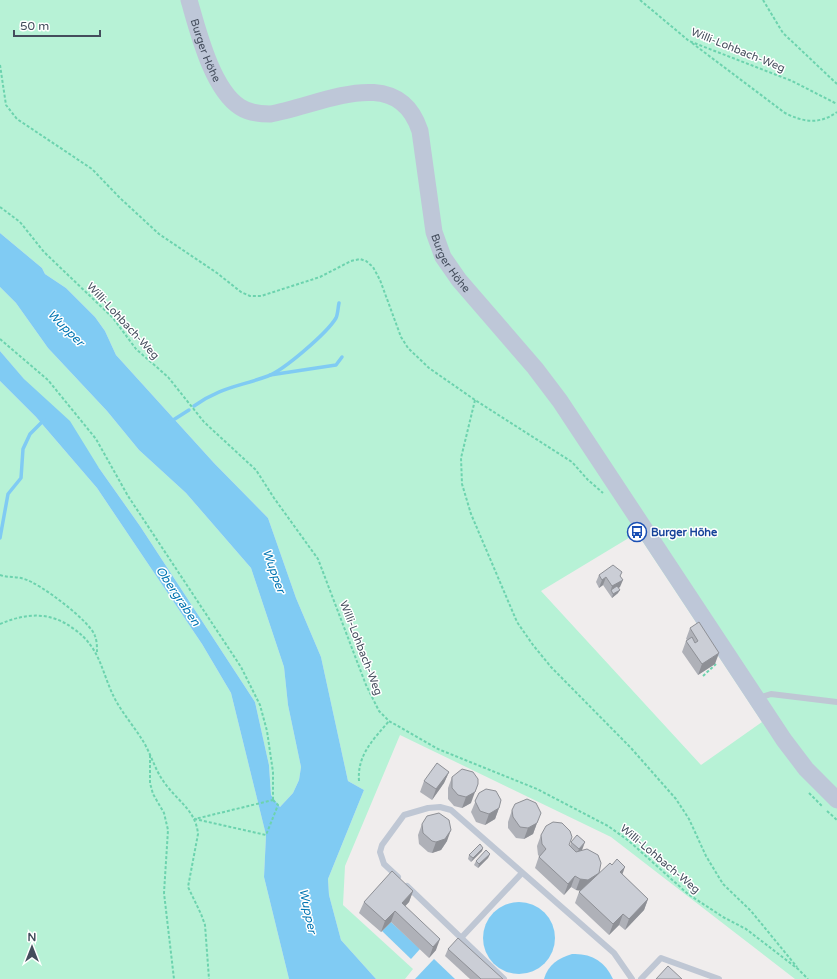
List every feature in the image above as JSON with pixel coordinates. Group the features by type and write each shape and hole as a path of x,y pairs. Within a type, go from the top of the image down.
{"main road":[{"name":"Burger Höhe","path":"189,0 204,48 221,86 232,100 246,110 256,113 270,114 351,94 371,91 390,95 408,108 415,119 421,138 432,224 443,257 459,280 544,380 619,489 756,699 797,758 818,783 837,800"}],"lane":[{"path":"756,699 771,694 837,702"},
{"path":"504,979 384,864 382,860 382,845 404,815 428,808 440,807 451,810 521,874 614,953 632,979"},
{"path":"461,938 521,874"},
{"path":"641,979 660,958 719,979"}],"path":[{"name":"Willi-Lohbach-Weg","path":"640,0 690,41 792,81 837,104"},
{"path":"763,0 783,33 837,84"},
{"path":"690,41 785,113 796,119 819,121 837,112"},
{"path":"0,65 4,98 11,112 17,119 92,169 120,198 159,234 217,273 241,292 250,296 261,296 320,277 351,261 360,259 366,261 373,267 380,280 401,337 408,348 430,368 475,400 572,462 598,489 604,493 610,493 619,489"},
{"name":"Willi-Lohbach-Weg","path":"0,206 20,222 44,252 113,318 136,349 168,377 204,422 256,470 274,498 318,559 366,685 379,711 389,721 438,749 537,789 608,826 629,841 688,894 723,917 746,929 798,969 808,979"},
{"path":"0,339 48,380 96,439 128,496 241,667 260,705 267,731 273,772 273,800 278,806 266,835 195,819"},
{"path":"475,400 461,458 462,484 471,514 517,622 532,645 551,667 631,748 676,799 689,819 706,856 723,884 751,911 798,969"},
{"path":"0,575 24,579 34,583 69,608 89,626 95,635 97,652 116,700 150,754 164,783 195,819 198,834 188,887 202,914 205,925 209,979"},
{"path":"0,624 28,615 45,616 62,622 76,630 97,652"},
{"path":"703,676 720,661"},
{"path":"359,781 359,765 361,757 389,721"},
{"path":"150,754 150,783 153,794 164,814 168,830 164,893 174,979"},
{"path":"195,819 273,800"}],"green space":[{"path":"0,0 837,0 837,979 795,979 611,837 400,735 345,866 343,905 413,969 405,979 376,979 341,940 329,895 328,879 364,790 348,781 321,657 296,598 268,518 214,463 116,355 105,331 95,317 66,288 45,274 42,268 0,233","holes":["637,533 762,722 701,765 541,591"]},
{"path":"0,287 16,303 48,348 107,411 139,450 186,493 251,568 284,667 288,705 301,767 299,780 293,793 280,807 271,795 269,765 255,702 140,526 99,468 0,351"},
{"path":"0,381 36,417 97,488 202,644 231,693 266,835 264,877 289,979 0,979"}],"water":[{"path":"0,233 42,268 45,274 66,288 95,317 105,331 116,355 214,463 268,518 296,598 321,657 348,781 364,790 328,879 329,895 341,940 376,979 289,979 264,877 266,835 231,693 202,644 97,488 36,417 0,381 0,351 24,379 70,421 99,468 140,526 255,702 269,765 271,795 280,807 293,793 299,780 301,767 288,705 284,667 251,568 186,493 139,450 107,411 48,348 16,303 0,287"},
{"path":"519,902 533,905 545,912 552,924 555,938 552,952 545,964 533,971 519,974 505,971 493,964 486,952 483,938 486,924 493,912 505,905"},
{"path":"391,922 420,949 411,959 382,931"},
{"path":"572,954 585,955 597,959 606,967 613,979 544,979 548,970 554,963"},
{"path":"434,959 455,979 415,979"}],"building":[{"path":"613,565 622,572 620,576 623,580 612,586 606,577 602,580 599,575"},
{"path":"617,586 620,590 613,594 611,590"},
{"path":"699,622 719,653 702,664 686,641 692,637 695,643 698,641 690,628"},
{"path":"437,763 449,772 436,789 424,781"},
{"path":"462,769 473,772 478,779 475,792 466,797 458,795 452,788 452,777"},
{"path":"486,789 496,791 501,800 499,808 489,814 480,811 475,801 479,793"},
{"path":"527,799 536,803 541,813 537,823 528,828 520,827 513,817 512,810 515,804"},
{"path":"439,813 449,820 451,830 445,839 436,842 432,841 423,833 422,824 427,816"},
{"path":"553,822 562,823 570,831 572,837 569,845 576,852 587,849 598,855 601,863 599,873 588,880 580,879 575,876 568,884 539,857 546,849 542,844 541,835 546,826"},
{"path":"577,835 585,842 579,849 571,842"},
{"path":"480,844 483,848 473,858 469,855"},
{"path":"486,850 490,854 479,864 476,861"},
{"path":"617,859 625,867 620,872 648,899 629,919 623,914 613,924 579,892 610,863 612,865"},
{"path":"392,871 413,891 402,903 440,939 433,947 395,911 385,921 364,902"},
{"path":"458,938 503,979 481,979 448,949"},
{"path":"668,966 682,979 656,979"}],"waterway":[{"path":"194,406 221,391 268,376 284,367 324,333 331,325 337,316 339,303"},
{"path":"270,375 336,365 342,357"},
{"path":"170,422 189,410"},
{"path":"0,538 8,494 21,478 23,449 30,434 44,420"}],"place":[{"name":"Burger Höhe","path":"637,532"}],"water label":[{"name":"Wupper","path":"66,328"},
{"name":"Wupper","path":"274,571"},
{"name":"Obergraben","path":"178,596"},
{"name":"Wupper","path":"308,911"}]}
